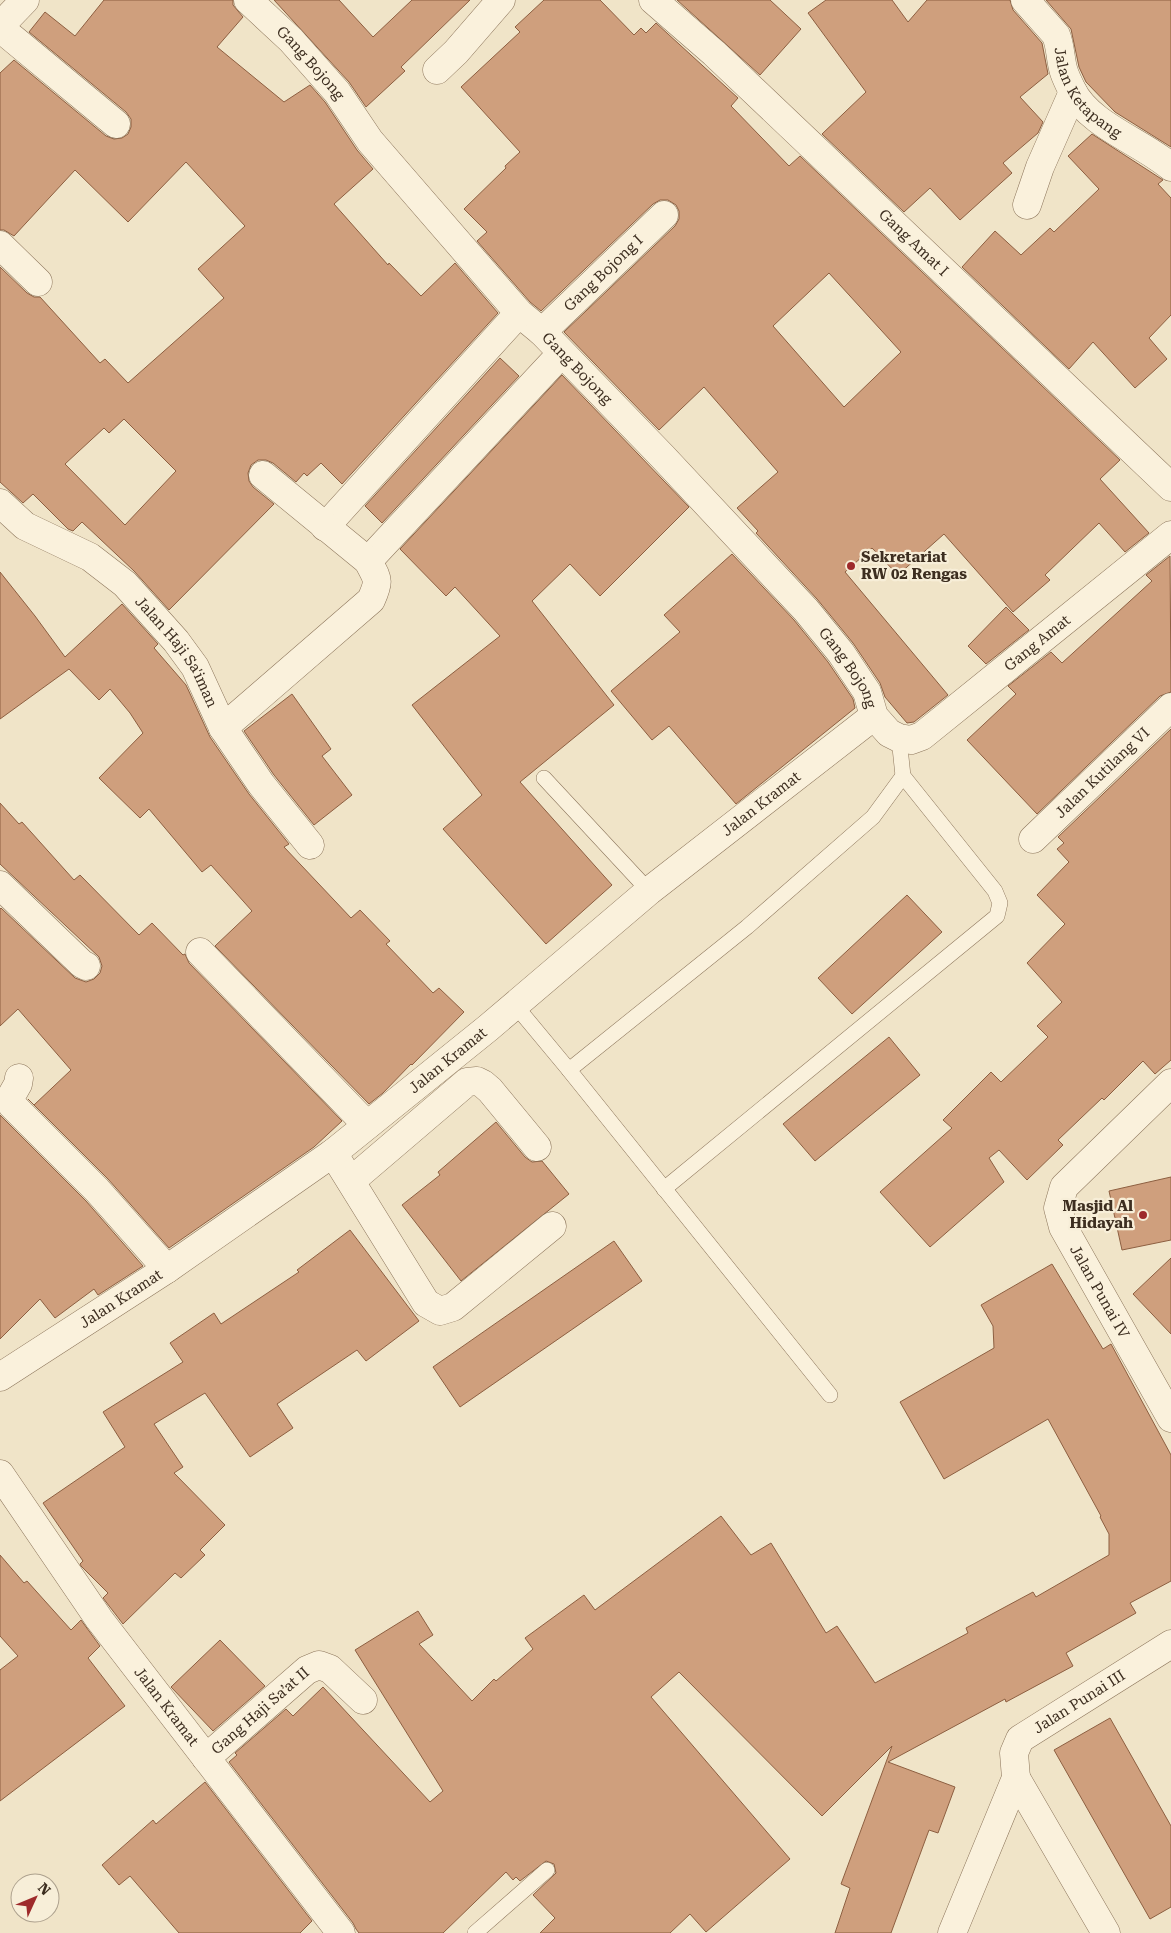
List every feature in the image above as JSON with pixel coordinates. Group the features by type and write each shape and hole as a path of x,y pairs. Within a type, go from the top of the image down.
{"street":[{"path":"25,0 0,27 116,124"},
{"name":"Gang Bojong","path":"248,0 291,40 337,92 370,141 520,313 542,332 561,354 663,457 806,610 841,653 867,692 874,716 889,733 899,738"},
{"path":"437,70 456,52 501,0"},
{"name":"Gang Amat I","path":"654,0 742,79 1171,488"},
{"name":"Jalan Ketapang","path":"1025,0 1056,35 1059,41 1064,72 1073,92 1084,106 1102,121 1171,167"},
{"path":"1027,204 1040,167 1073,92"},
{"name":"Gang Bojong I","path":"542,332 664,215"},
{"path":"0,245 38,282"},
{"path":"326,527 520,313"},
{"path":"368,561 561,354"},
{"path":"223,728 371,600 378,585 377,577 368,561 263,475"},
{"name":"Jalan Haji Sa'iman","path":"0,503 26,526 90,557 125,584 176,641 195,668 223,728 261,784 310,845"},
{"name":"Gang Amat","path":"899,738 911,740 922,736 1171,535"},
{"name":"Jalan Kutilang VI","path":"1033,839 1171,706"},
{"name":"Jalan Kramat","path":"0,1377 167,1269 333,1153 515,1005 649,891 874,716"},
{"path":"0,885 86,966"},
{"path":"200,952 367,1125"},
{"path":"19,1078 18,1084 8,1100 97,1190 167,1269"},
{"path":"351,1182 467,1082 472,1081 483,1084 490,1090 537,1147"},
{"name":"Jalan Punai IV","path":"1171,1083 1064,1187 1058,1208 1063,1227 1171,1418"},
{"path":"333,1153 426,1303 440,1311 453,1307 552,1226"},
{"name":"Jalan Kramat","path":"0,1474 100,1619 342,1933"},
{"name":"Jalan Punai III","path":"1106,1933 1016,1778 1014,1754 1020,1739 1171,1644"},
{"name":"Gang Haji Sa’at II","path":"206,1758 307,1670 319,1665 330,1670 363,1700"},
{"name":"Jalan Punai III","path":"952,1933 1016,1778"}],"lane":[{"path":"664,1189 997,916 1000,903 995,891 903,776 899,738"},
{"path":"569,1070 747,927 873,817 903,776"},
{"path":"544,778 649,891"},
{"path":"515,1005 830,1395"},
{"path":"475,1933 547,1870"}],"building":[{"path":"104,0 233,0 233,5 243,17 217,47 284,102 310,85 325,102 357,150 373,169 334,204 388,265 389,263 421,296 455,263 498,313 342,484 321,463 307,476 304,473 296,482 273,463 266,460 258,460 251,465 248,473 249,481 253,487 274,504 169,610 134,571 82,522 73,531 68,529 33,494 23,503 0,482 0,267 27,293 34,297 40,297 100,363 105,359 128,383 224,298 198,269 245,226 186,162 128,222 75,170 14,236 4,230 0,230 0,73 14,60 106,136 114,139 122,138 128,134 131,127 131,119 126,112 29,32 45,12 75,36","holes":["124,419 176,471 125,525 65,464 104,428 109,433"]},
{"path":"274,0 339,0 373,37 412,0 470,0 401,67 405,71 366,107 349,82"},
{"path":"544,0 600,0 634,35 641,28 646,33 656,23 738,98 731,106 789,166 800,156 1120,460 1100,479 1149,533 1125,552 1099,523 1045,575 1050,580 1013,612 944,534 898,575 872,548 845,572 948,695 914,722 907,723 885,697 880,683 853,643 817,599 756,533 758,531 737,508 778,472 704,387 659,430 564,332 675,226 679,219 679,211 676,205 668,200 660,200 653,204 541,311 530,302 477,241 487,232 464,209 520,152 461,87 520,32 515,27","holes":["829,273 901,352 844,407 773,326"]},
{"path":"677,0 770,0 801,29 760,75"},
{"path":"826,0 892,0 908,22 927,0 1010,0 1013,10 1042,43 1048,74 1020,97 1043,122 1038,133 1003,163 1012,173 960,220 930,188 904,212 822,134 866,92 808,13"},
{"path":"1046,0 1171,0 1171,147 1115,112 1086,82 1079,67 1071,29"},
{"path":"1092,134 1163,180 1158,184 1171,198 1171,315 1149,338 1167,359 1135,388 1093,342 1069,369 962,267 995,231 1021,255 1050,228 1054,232 1099,189 1068,156"},
{"path":"500,358 519,376 382,523 365,506"},
{"path":"562,375 689,507 600,596 570,564 532,601 614,705 520,782 612,885 546,944 443,829 482,795 412,705 500,636 455,587 446,596 400,549"},
{"path":"732,554 794,620 828,662 853,699 855,708 736,804 669,726 652,740 611,691 680,632 664,615"},
{"path":"1170,556 1171,692 1160,696 1037,814 967,740 1016,694 1008,686 1051,652 1062,663 1152,581 1146,575"},
{"path":"0,572 65,657 122,604 158,644 154,648 186,685 210,737 249,794 289,844 284,847 351,918 360,910 390,941 386,944 433,993 439,988 464,1012 412,1065 369,1104 215,946 252,911 211,865 202,872 149,809 140,818 99,778 143,733 130,713 110,689 99,700 69,669 0,719"},
{"path":"1006,607 1029,630 986,664 968,646"},
{"path":"292,694 331,749 322,756 352,795 314,825 274,775 244,731"},
{"path":"1171,729 1171,1060 1155,1074 1143,1061 1104,1100 1102,1098 1058,1140 1063,1145 1027,1180 999,1150 989,1158 1004,1182 930,1247 880,1192 952,1128 943,1120 991,1072 1001,1082 1048,1037 1037,1026 1062,1002 1027,963 1065,924 1037,895 1069,862 1057,849 1064,843 1058,837"},
{"path":"0,803 19,824 22,822 74,880 80,875 139,935 152,923 183,955 185,954 189,963 342,1121 314,1147 169,1248 108,1179 34,1105 71,1070 18,1009 0,1026 0,909 75,978 86,982 94,979 100,973 102,966 99,957 0,864"},
{"path":"907,895 942,932 852,1014 818,978"},
{"path":"889,1037 920,1075 815,1161 783,1124"},
{"path":"0,1115 86,1201 143,1266 98,1295 94,1289 55,1318 40,1299 0,1339"},
{"path":"496,1122 525,1157 532,1162 542,1161 569,1194 461,1281 402,1205 440,1175 438,1172"},
{"name":"Masjid Al Hidayah","path":"1171,1177 1171,1240 1122,1250 1109,1191"},
{"path":"350,1230 419,1321 366,1361 357,1350 277,1404 293,1428 250,1457 205,1393 154,1424 183,1467 174,1473 225,1525 200,1550 205,1555 181,1578 175,1573 123,1624 103,1598 108,1593 81,1566 80,1564 83,1561 43,1503 125,1447 103,1412 183,1362 170,1343 214,1313 221,1324 299,1272 297,1270"},
{"path":"614,1241 642,1281 460,1407 433,1367"},
{"path":"1171,1258 1171,1334 1133,1294"},
{"path":"1052,1264 1103,1349 1111,1344 1171,1455 1171,1581 1130,1603 1136,1613 1066,1653 1073,1666 1006,1702 1005,1699 888,1762 955,1787 938,1833 929,1830 891,1933 835,1933 850,1888 841,1884 892,1746 822,1816 679,1672 651,1697 790,1859 706,1932 690,1914 670,1933 540,1933 555,1918 533,1895 556,1873 554,1864 546,1861 520,1881 516,1877 513,1880 506,1872 443,1933 359,1933 229,1762 237,1755 235,1753 286,1709 293,1716 323,1687 430,1802 443,1791 355,1650 418,1611 433,1635 419,1644 472,1701 494,1679 496,1681 533,1649 525,1638 584,1595 595,1610 721,1516 751,1555 771,1543 826,1633 837,1626 875,1683 968,1633 966,1628 1033,1592 1036,1597 1109,1555 1109,1534 1101,1516 1048,1419 944,1479 900,1402 994,1348 993,1326 981,1305"},
{"path":"0,1555 24,1583 27,1581 71,1630 81,1620 100,1646 88,1658 125,1706 0,1801 0,1670 18,1656 0,1636"},
{"path":"220,1640 265,1686 213,1731 171,1687"},
{"path":"1110,1718 1171,1826 1171,1907 1150,1919 1054,1750"},
{"path":"205,1782 312,1921 300,1933 179,1933 130,1876 119,1885 102,1865 153,1820 156,1824"}],"place":[{"name":"Sekretariat RW 02 Rengas","path":"851,566"},
{"name":"Masjid Al Hidayah","path":"1143,1215"}]}
